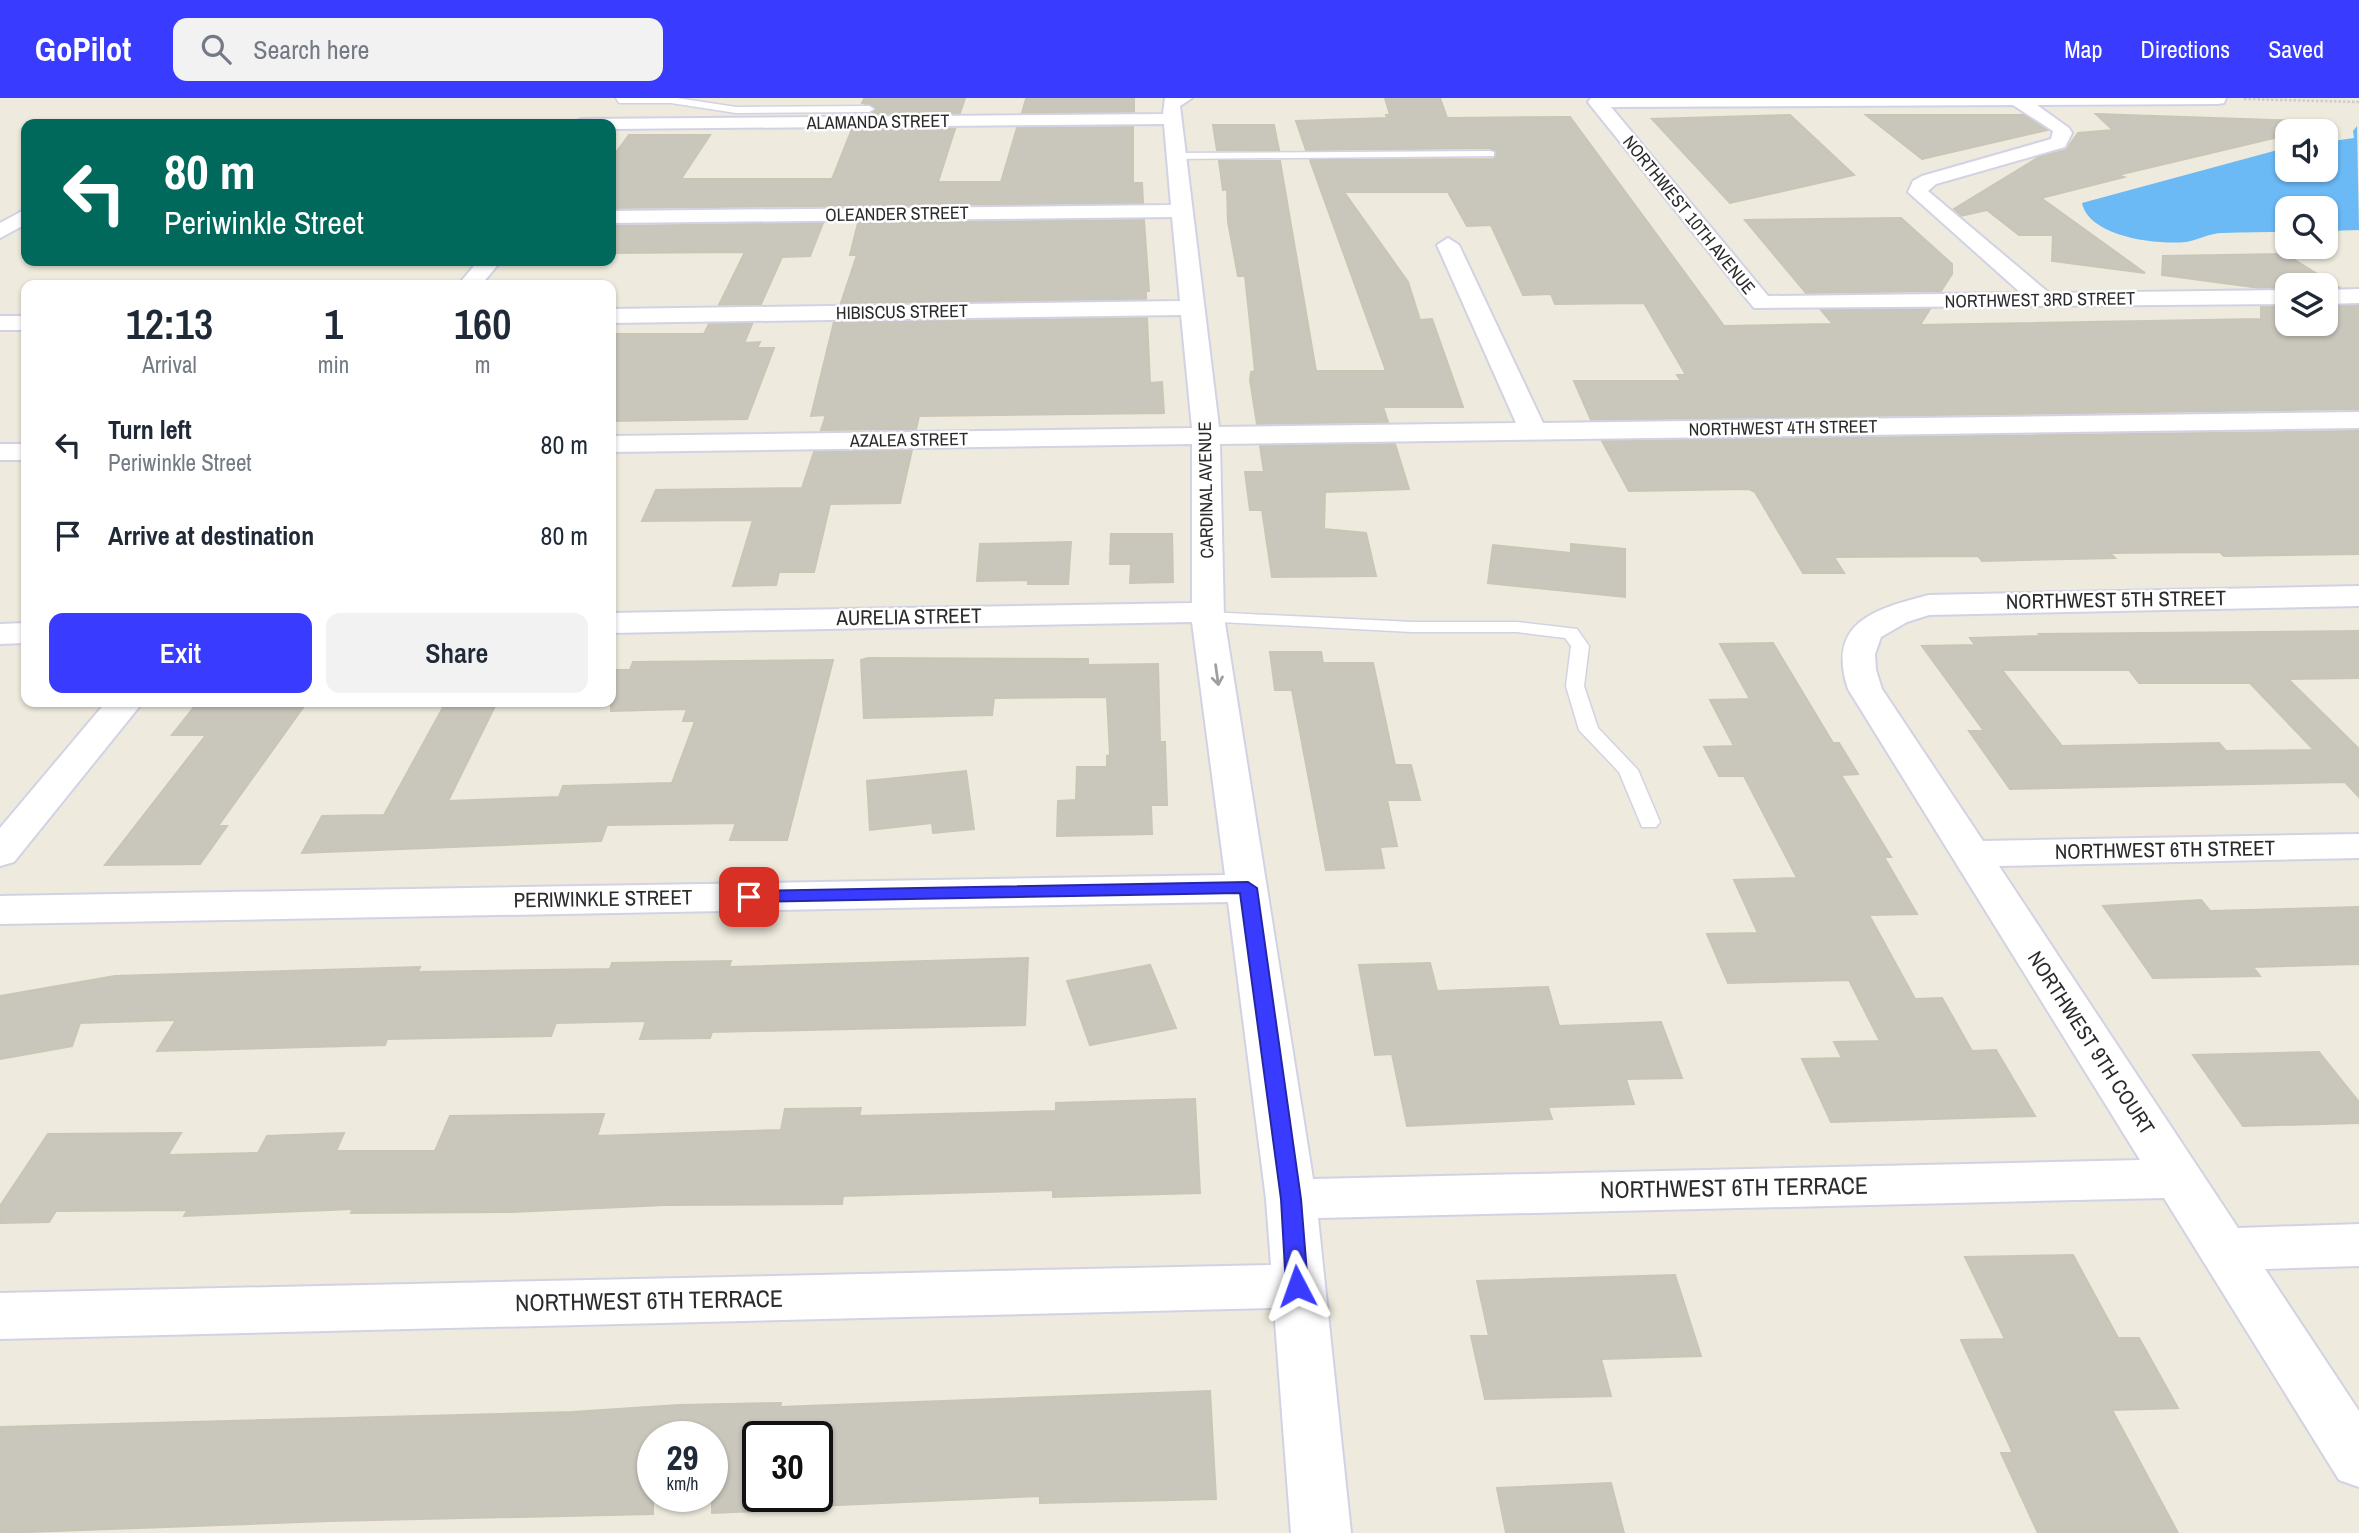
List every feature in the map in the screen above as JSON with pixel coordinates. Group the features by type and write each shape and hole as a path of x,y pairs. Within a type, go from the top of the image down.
{"street":[{"path":"603,119 620,99"},
{"path":"2016,99 2218,99"},
{"path":"2016,99 2060,128 2063,133 2057,143 1929,180 1920,185 1918,192 2043,300"},
{"name":"NORTHWEST 10TH AVENUE","path":"1793,303 1762,303 1597,102 2016,99"},
{"name":"ALAMANDA STREET","path":"616,123 1176,104"},
{"name":"CARDINAL AVENUE","path":"1176,104 1178,156 1206,436 1208,614 1291,1199 1321,1533"},
{"name":"OLEANDER STREET","path":"616,217 1184,211"},
{"path":"1448,245 1533,431"},
{"path":"473,280 486,266"},
{"path":"2338,297 2359,296"},
{"name":"NORTHWEST 3RD STREET","path":"1793,303 2275,297"},
{"name":"HIBISCUS STREET","path":"616,316 1193,309"},
{"path":"0,323 21,323"},
{"name":"NORTHWEST 4TH STREET","path":"1206,436 2359,419"},
{"name":"AZALEA STREET","path":"616,444 1206,436"},
{"path":"0,453 21,452"},
{"name":"NORTHWEST 5TH STREET","path":"1877,623 1901,611 1961,602 2359,596"},
{"name":"AURELIA STREET","path":"616,623 1208,614"},
{"name":"NORTHWEST 9TH COURT","path":"1877,623 1864,635 1856,651 1856,670 1865,689 2359,1461"},
{"path":"0,634 21,633"},
{"path":"0,853 121,707"},
{"name":"NORTHWEST 6TH STREET","path":"1970,854 2359,846"},
{"name":"PERIWINKLE STREET","path":"0,910 1248,888"},
{"name":"NORTHWEST 6TH TERRACE","path":"1291,1199 2177,1178"},
{"path":"2222,1248 2359,1245"},
{"name":"NORTHWEST 6TH TERRACE","path":"0,1316 1297,1286"}],"lane":[{"path":"620,99 671,100 736,110 867,115 873,98"},
{"path":"1178,156 1490,154"},
{"path":"1208,614 1412,627 1517,627 1571,633 1580,646 1575,686 1589,730 1628,770 1649,822"}],"path":[{"path":"2218,99 2359,102"}],"water":[{"path":"2357,126 2359,230 2338,231 2338,196 2275,196 2275,232 2218,233 2173,243 2142,240 2110,231 2087,215 2082,203 2275,150 2275,182 2338,182 2338,140 2354,138 2353,131"}],"building":[{"path":"965,98 960,113 871,114 876,110 875,107 862,103 864,99"},
{"path":"1134,98 1134,112 1022,113 1026,99"},
{"path":"1385,98 1440,98 1447,118 1570,117 1724,326 1833,324 1821,310 1930,309 1920,325 2261,319 2261,307 2275,307 2275,336 2338,336 2338,306 2359,306 2359,409 1591,420 1574,381 1681,381 1677,375 1686,375 1644,303 1555,304 1551,294 1523,295 1491,225 1467,226 1448,192 1344,192 1408,282 1420,320 1432,319 1463,407 1383,407 1388,422 1257,424 1250,380 1251,372 1255,371 1245,276 1238,276 1228,222 1227,189 1223,190 1219,161 1280,161 1316,371 1386,371 1310,160 1494,159 1497,152 1490,148 1306,150 1296,121 1387,118 1386,115 1390,115"},
{"path":"2096,114 2275,120 2275,138 2118,175 2124,177 2041,198 2145,273 2052,261 2053,235 2019,235 1987,210 1961,216 1954,209 2039,157 2066,150 2078,133 2113,130"},
{"path":"1790,115 1854,175 1730,203 1652,119"},
{"path":"1866,115 2024,115 2047,130 1922,159"},
{"path":"1213,125 1274,125 1279,150 1217,150"},
{"path":"1133,127 1133,183 1142,183 1143,203 616,208 616,152 629,135 710,135 681,179 832,179 852,129 955,129 938,182 1001,182 1017,128"},
{"path":"1901,218 1952,264 1952,274 1941,291 1806,293 1745,220"},
{"path":"1144,220 1149,291 1146,291 1146,299 841,303 857,255 850,255 858,223"},
{"path":"823,223 810,256 782,257 761,304 719,305 745,252 616,253 616,226"},
{"path":"2275,254 2275,259 2293,259 2316,273 2275,273 2275,288 2260,288 2162,275 2163,256"},
{"path":"1147,318 1150,383 1162,382 1164,413 919,416 916,429 821,430 826,415 811,416 834,322"},
{"path":"709,324 752,324 744,343 760,342 757,348 774,348 747,419 616,421 616,334 704,334"},
{"path":"2359,431 2359,554 2224,556 2220,552 2110,553 2115,558 1982,561 1978,556 1834,557 1844,573 1803,573 1755,492 1749,489 1629,491 1602,441"},
{"path":"1395,444 1409,489 1325,492 1324,529 1366,533 1376,576 1272,577 1262,510 1250,510 1245,472 1264,472 1260,446"},
{"path":"912,450 900,503 830,504 814,572 779,572 776,585 733,586 753,520 642,521 656,490 802,488 814,452"},
{"path":"1111,534 1172,534 1173,582 1130,583 1131,564 1110,564"},
{"path":"1071,542 1068,584 1028,584 1028,580 977,581 980,544"},
{"path":"1571,544 1625,549 1625,597 1488,583 1493,545 1571,553"},
{"path":"2359,631 2359,678 2288,679 2359,749 2359,797 2345,782 2010,789 1969,731 1984,731 1922,646 1975,645 1970,638 2041,636 2039,634","holes":["2002,670 2129,670 2139,683 2250,683 2314,750 2226,751 2219,743 2062,746"]},
{"path":"1773,643 1833,743 1839,743 1858,774 1841,775 1891,857 1884,857 1917,914 1869,915 1915,999 1942,998 1972,1051 1996,1050 2035,1116 1831,1122 1802,1059 1842,1058 1834,1042 1880,1041 1849,980 1728,983 1707,934 1758,933 1734,880 1797,878 1744,776 1719,776 1704,747 1734,746 1710,700 1750,699 1720,644"},
{"path":"1270,652 1321,652 1323,663 1373,663 1395,765 1411,765 1420,800 1387,800 1397,846 1380,847 1384,868 1326,870 1292,690 1275,690"},
{"path":"1088,659 1088,665 1158,664 1160,742 1165,742 1167,805 1151,805 1152,834 1057,836 1058,801 1076,800 1077,767 1107,767 1107,756 1110,755 1107,697 994,698 992,715 864,718 861,660"},
{"path":"833,660 787,840 730,840 736,823 607,825 601,841 302,853 322,816 384,815 443,707 495,707 448,801 559,797 563,786 672,783 695,721 683,721 687,709 611,711 611,707 616,707 616,670 630,670 633,662"},
{"path":"194,707 303,707 218,826 227,826 200,864 105,865 206,735 172,735"},
{"path":"966,771 974,829 933,833 932,823 870,830 867,781"},
{"path":"2201,900 2210,911 2359,907 2359,964 2253,967 2260,976 2153,978 2103,906"},
{"path":"1028,958 1025,1025 712,1032 710,1038 640,1039 646,1021 556,1023 551,1036 387,1039 385,1045 157,1051 176,1020 80,1023 72,1046 0,1059 0,996 115,976 420,967 418,972 610,969 612,963 731,961 729,967"},
{"path":"1430,963 1437,991 1548,987 1559,1026 1661,1022 1682,1078 1626,1079 1634,1104 1548,1107 1552,1119 1407,1126 1392,1054 1375,1055 1359,965"},
{"path":"1150,965 1176,1028 1090,1045 1067,981"},
{"path":"2319,1052 2359,1102 2359,1123 2243,1126 2193,1055"},
{"path":"1195,1099 1200,1193 1053,1197 1053,1190 843,1196 842,1204 665,1205 512,1212 351,1213 353,1209 184,1216 188,1210 56,1211 49,1222 0,1223 0,1206 48,1134 181,1133 168,1155 258,1153 267,1136 344,1133 336,1151 435,1151 450,1116 604,1114 597,1136 781,1130 785,1109 861,1108 859,1116 1056,1111 1056,1103"},
{"path":"2073,1255 2118,1338 2139,1338 2178,1408 2112,1410 2178,1533 2038,1533 2001,1453 2013,1453 1961,1340 2005,1339 1965,1257"},
{"path":"1675,1275 1701,1356 1601,1359 1611,1396 1485,1399 1471,1336 1489,1336 1477,1281"},
{"path":"1210,1391 1216,1499 1040,1503 1040,1496 833,1505 833,1421 742,1421 742,1512 712,1513 728,1512 728,1421 637,1421 637,1512 653,1514 329,1521 0,1533 0,1427 572,1412 679,1405 781,1403 780,1407"},
{"path":"1611,1483 1624,1533 1506,1533 1497,1488"}],"route":[{"path":"749,897 1248,888 1291,1199 1297,1286"}]}
